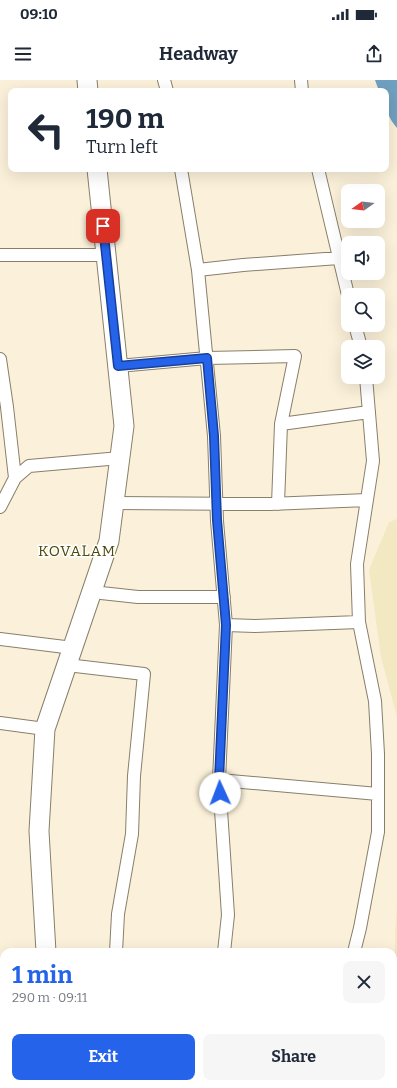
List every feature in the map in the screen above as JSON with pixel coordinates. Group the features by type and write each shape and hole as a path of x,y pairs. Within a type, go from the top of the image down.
{"main road":[{"path":"46,948 39,831 45,729 109,542 124,426 97,172"}],"street":[{"path":"182,172 198,270 207,358 214,436 217,520 226,625 219,780 228,915 224,948"},
{"path":"319,172 346,288"},
{"path":"0,255 106,255"},
{"path":"198,270 339,258"},
{"path":"118,366 207,358 295,356 282,424 278,504"},
{"path":"0,359 15,478"},
{"path":"355,948 378,832 378,754 375,701 359,622 357,564 373,461 367,384"},
{"path":"282,424 369,412"},
{"path":"0,507 15,478 29,466 120,458"},
{"path":"114,503 278,504 367,500"},
{"path":"92,592 138,597 224,598"},
{"path":"226,625 255,626 359,622"},
{"path":"0,639 144,674 134,776 132,834 118,914 116,948"},
{"path":"0,723 45,729"},
{"path":"219,780 378,794"}],"sand":[{"path":"397,519 397,717 381,657 369,570 389,522"},
{"path":"397,906 397,948 395,948"}],"water":[{"path":"375,80 397,80 397,128 389,115 389,88 378,88"}],"district":[{"name":"KOVALAM","path":"77,551"}],"route":[{"path":"103,226 118,366 207,358 214,436 217,520 226,625 219,780 220,793"}]}
